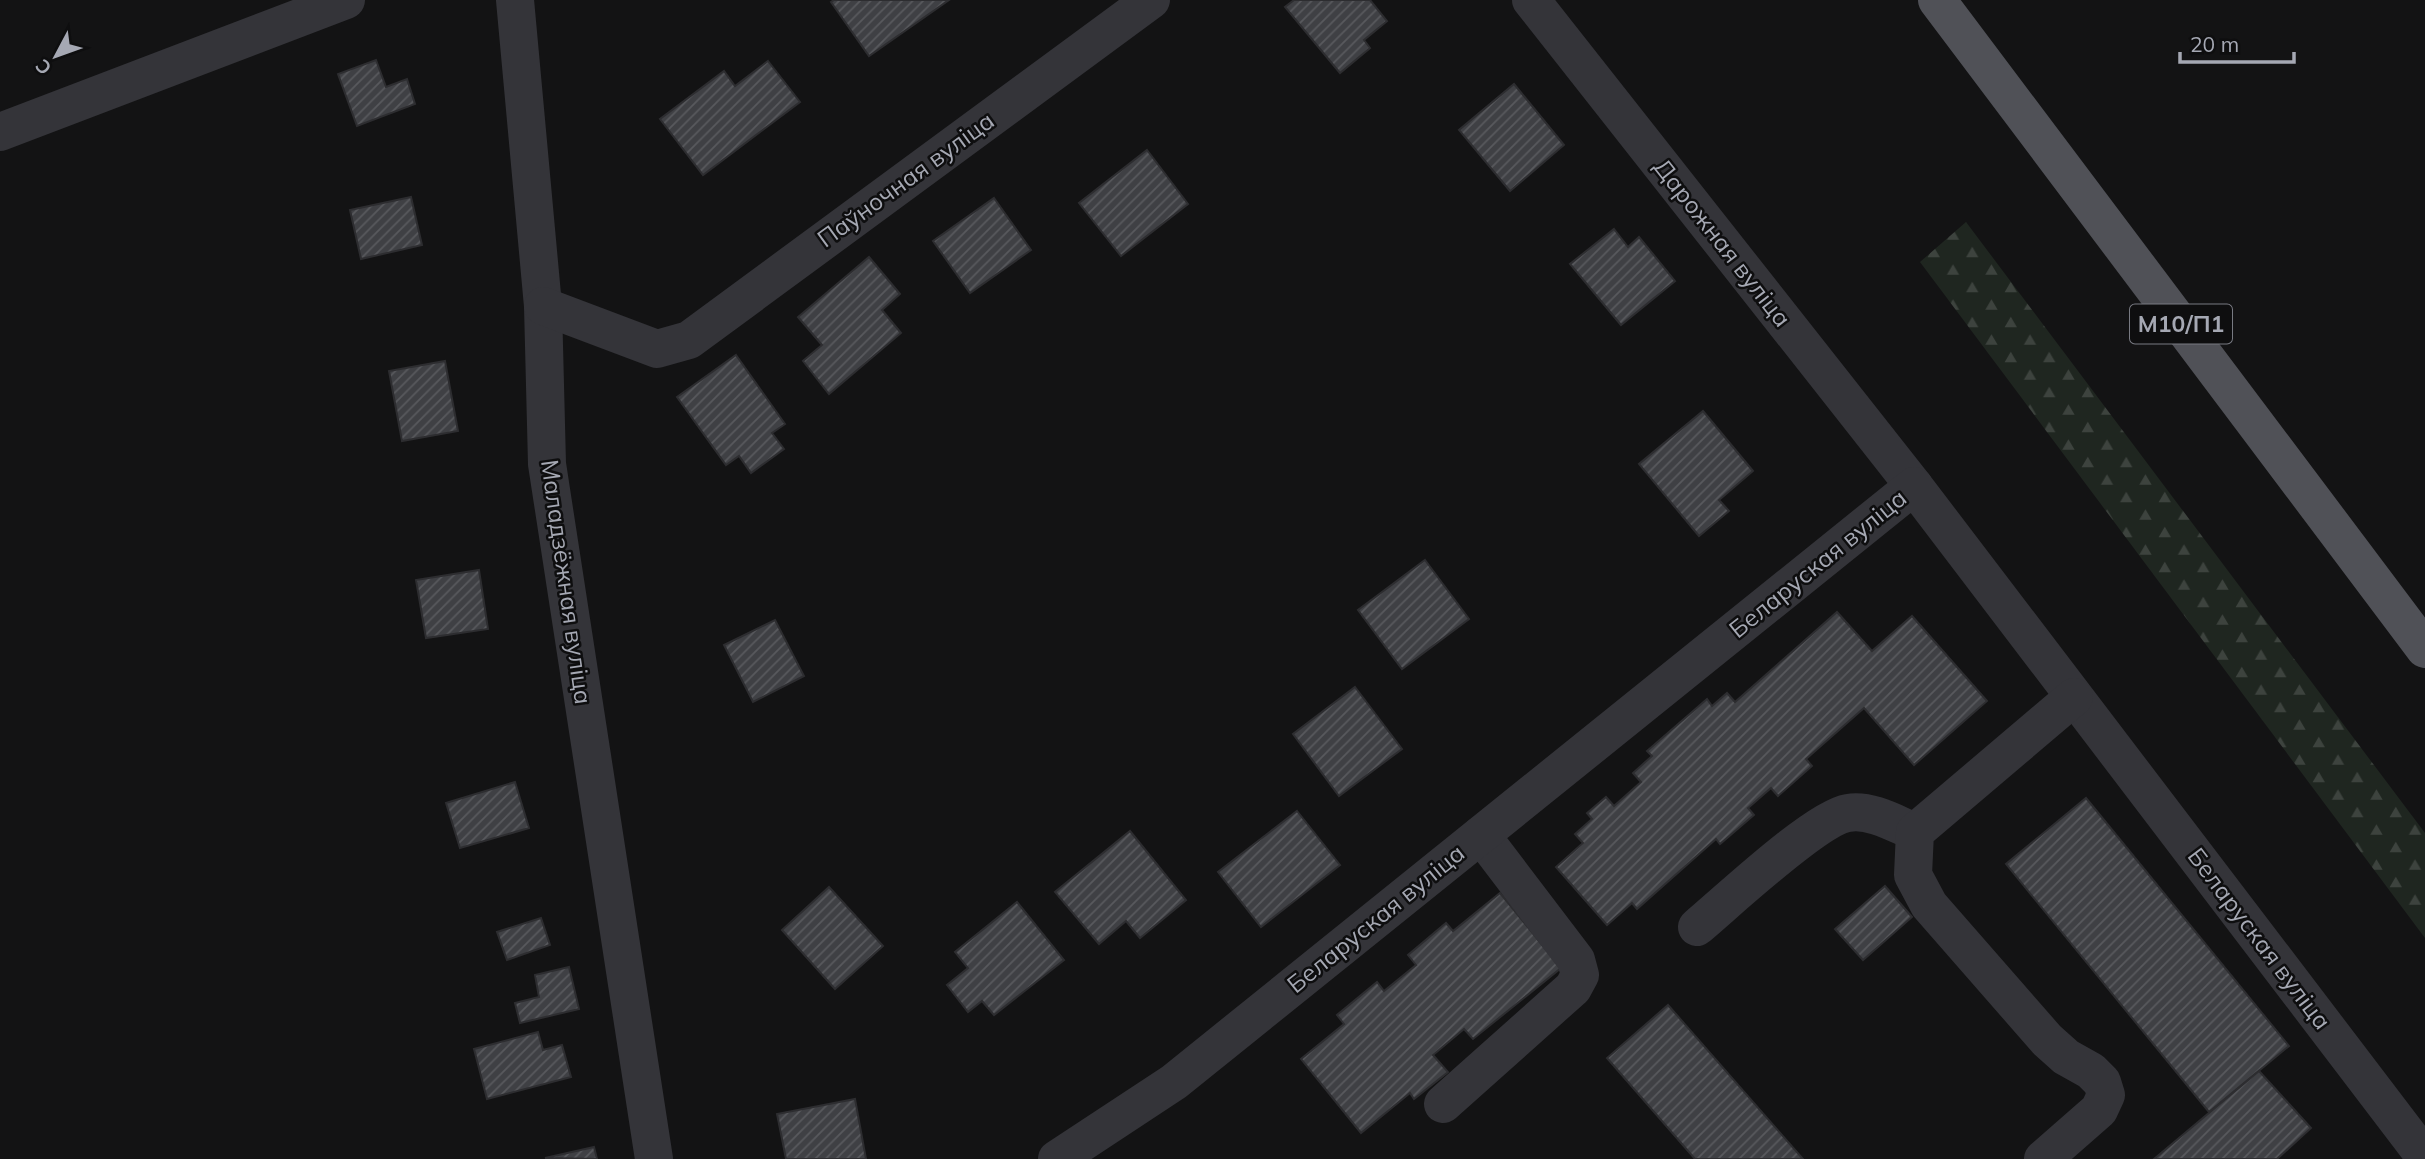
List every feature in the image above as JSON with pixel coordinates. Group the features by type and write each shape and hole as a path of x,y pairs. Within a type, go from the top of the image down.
{"main road":[{"name":"М10/П1","path":"1937,0 2425,649"}],"street":[{"path":"0,132 346,0"},
{"name":"Маладзёжная вуліца","path":"515,0 543,306 547,464 654,1159"},
{"name":"Паўночная вуліца","path":"543,306 657,349 689,340 1151,0"},
{"name":"Дарожная вуліца","path":"1531,0 1914,486"},
{"name":"Беларуская вуліца","path":"1057,1159 1174,1082 1914,486 2425,1157"},
{"path":"2043,1159 2099,1110 2106,1095 2102,1082 2047,1040 1929,905 1913,875 1915,832 2074,697"},
{"path":"1697,927 1820,825 1849,812 1877,816 1915,832"},
{"path":"1443,1104 1573,988 1580,975 1576,960 1481,835"}],"green space":[{"path":"1966,222 2425,833 2425,938 1920,262"}],"building":[{"path":"949,0 869,56 831,2"},
{"path":"1294,0 1370,0 1387,21 1364,40 1370,48 1340,73 1285,7"},
{"path":"376,60 386,87 407,79 415,104 357,126 338,74"},
{"path":"768,61 800,102 703,175 660,119 724,71 735,86"},
{"path":"1514,84 1564,145 1510,191 1459,130"},
{"path":"1147,150 1188,204 1121,256 1079,203"},
{"path":"411,197 422,245 361,259 350,210"},
{"path":"994,198 1031,250 970,293 933,241"},
{"path":"1614,229 1628,247 1639,237 1675,281 1621,325 1570,264"},
{"path":"869,257 900,294 882,310 901,333 829,394 803,361 822,345 798,317"},
{"path":"736,355 785,424 772,433 784,449 751,473 739,456 726,465 677,397"},
{"path":"445,361 458,431 402,441 389,371"},
{"path":"1703,411 1753,471 1719,500 1729,511 1699,536 1639,464"},
{"path":"1425,560 1469,619 1402,669 1358,610"},
{"path":"479,570 488,629 426,638 416,580"},
{"path":"1837,612 1872,651 1912,616 1987,701 1914,765 1864,708 1806,759 1812,766 1778,796 1771,788 1748,808 1754,815 1720,844 1716,839 1637,909 1632,903 1607,925 1556,867 1583,843 1575,834 1592,819 1587,813 1606,797 1614,806 1641,782 1633,773 1652,756 1647,751 1707,699 1712,706 1727,693 1735,702"},
{"path":"775,620 804,676 753,702 724,645"},
{"path":"1355,687 1402,749 1339,796 1293,734"},
{"path":"515,782 529,828 460,848 446,803"},
{"path":"2086,798 2289,1046 2209,1112 2006,864"},
{"path":"1297,811 1340,865 1261,927 1218,872"},
{"path":"1130,831 1186,900 1140,938 1126,921 1099,944 1055,892"},
{"path":"1885,886 1912,917 1863,960 1835,929"},
{"path":"829,887 883,946 835,989 782,930"},
{"path":"1500,893 1561,968 1473,1039 1464,1029 1433,1055 1448,1072 1414,1099 1410,1093 1361,1133 1301,1059 1344,1024 1337,1015 1377,982 1384,991 1416,965 1408,955 1446,923 1453,931"},
{"path":"1017,902 1064,960 994,1015 982,1001 968,1012 947,985 968,968 955,952"},
{"path":"541,918 550,945 507,960 497,932"},
{"path":"569,967 579,1009 520,1023 515,1003 539,997 535,975"},
{"path":"1668,1005 1803,1159 1695,1159 1607,1058"},
{"path":"538,1032 543,1050 562,1045 571,1077 487,1099 474,1049"},
{"path":"2259,1071 2311,1128 2277,1159 2154,1159"},
{"path":"855,1099 866,1159 786,1159 777,1114"},
{"path":"594,1147 597,1159 545,1158"}]}
